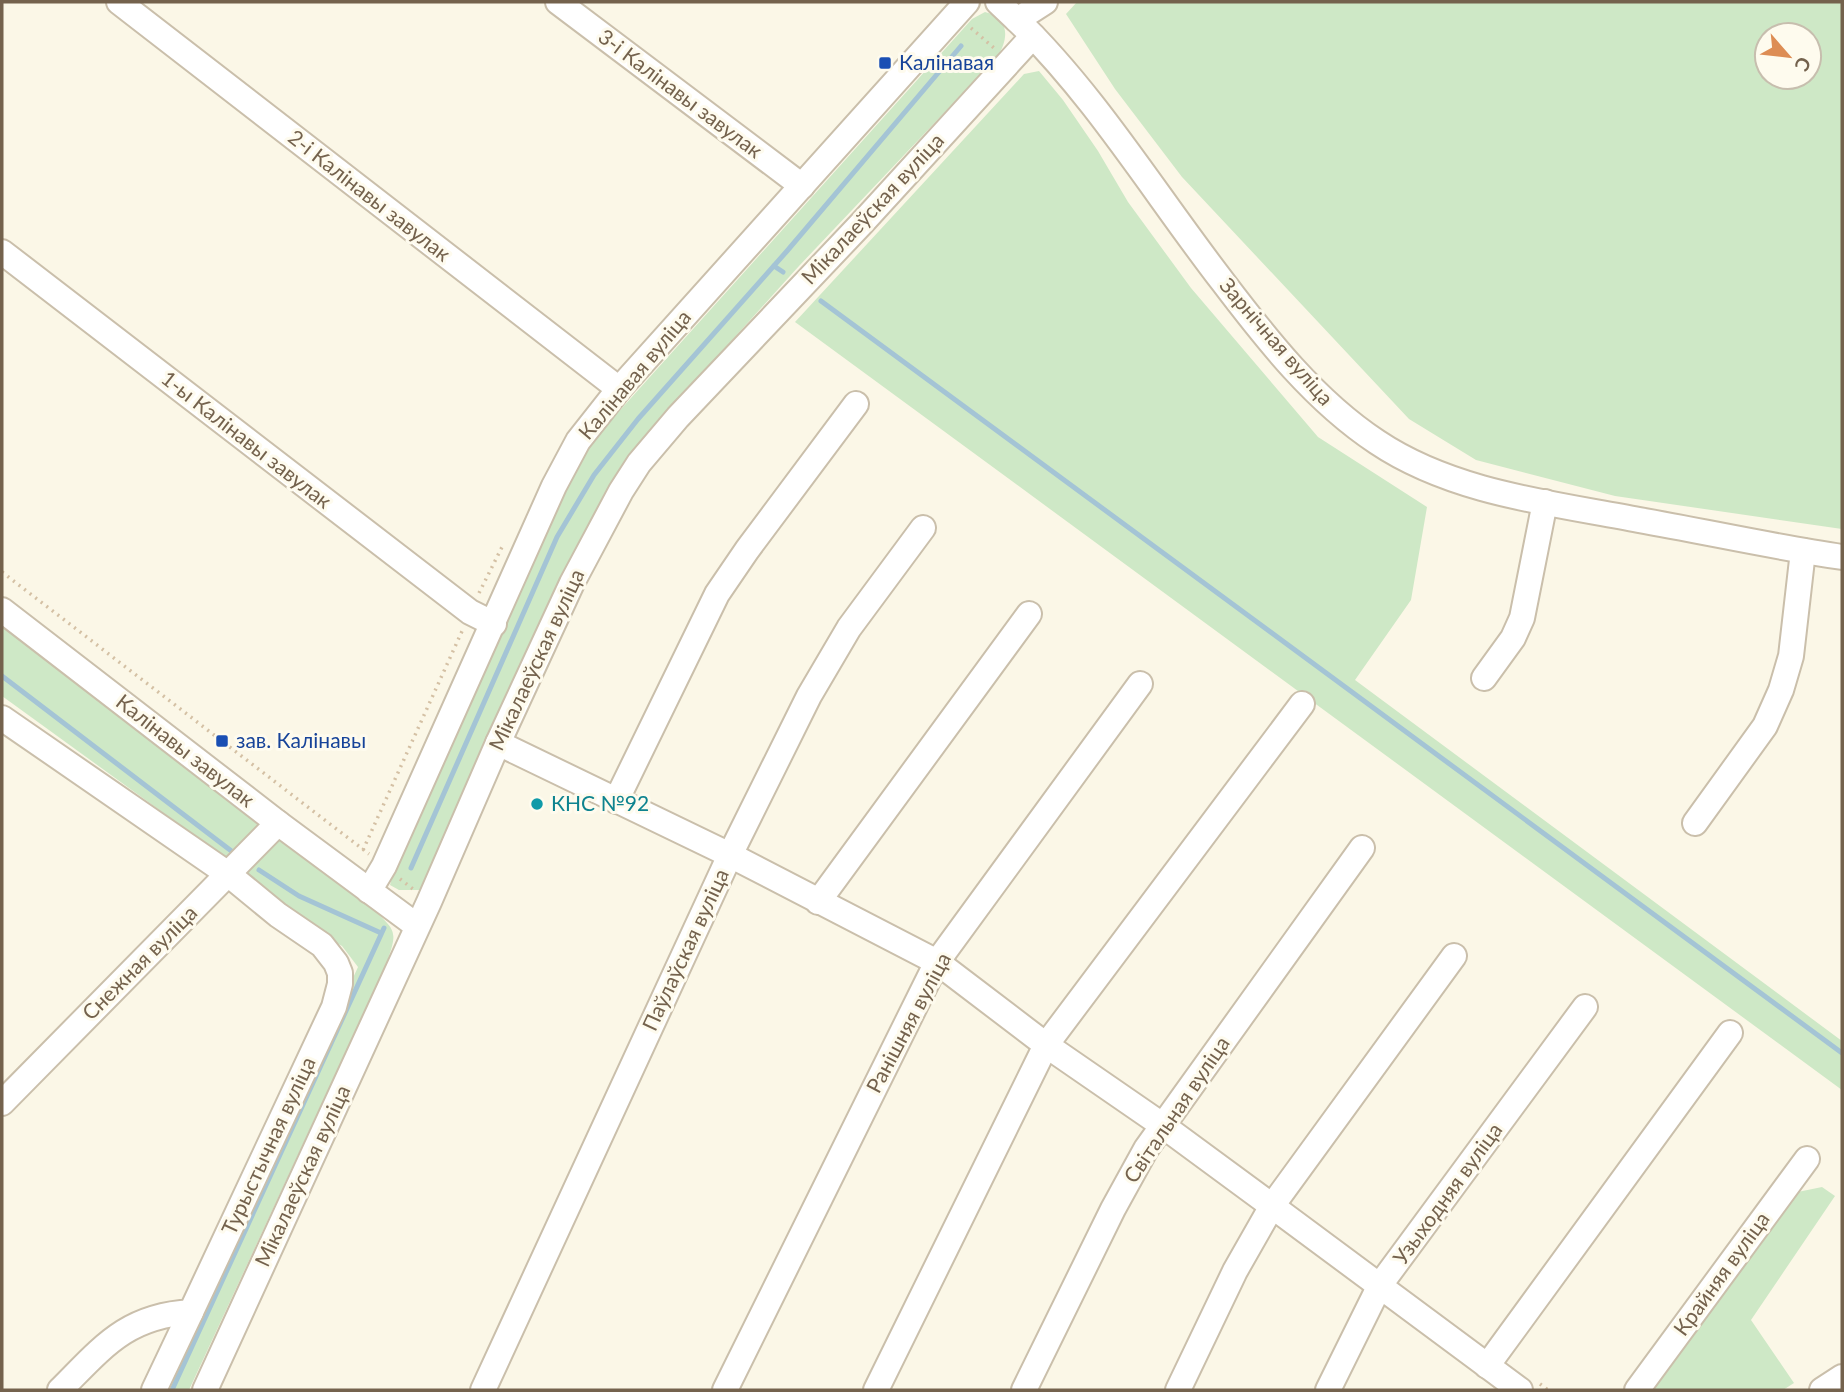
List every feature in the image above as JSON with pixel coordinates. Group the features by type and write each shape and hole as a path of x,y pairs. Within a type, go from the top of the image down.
{"street":[{"name":"2-і Калінавы завулак","path":"119,2 619,389"},
{"name":"3-і Калінавы завулак","path":"558,2 802,186"},
{"name":"Зарнічная вуліца","path":"998,2 1025,28 1107,126 1231,292 1298,372 1325,400 1376,442 1423,468 1476,486 1545,502 1842,557"},
{"name":"Мікалаеўская вуліца","path":"205,1390 429,902 498,743 609,511 639,463 678,417 1011,62 1025,28 1045,2"},
{"name":"Калінавая вуліца","path":"369,891 384,866 555,486 578,441 619,389 961,8"},
{"name":"1-ы Калінавы завулак","path":"2,252 470,612 494,624"},
{"path":"616,801 718,594 747,550 856,404"},
{"path":"1484,678 1513,638 1522,618 1545,502"},
{"name":"Паўлаўская вуліца","path":"483,1390 730,855 822,671 849,628 923,528"},
{"path":"1695,823 1765,726 1781,690 1791,656 1803,551"},
{"name":"Калінавы завулак","path":"2,610 278,823 417,926"},
{"path":"818,902 1029,614"},
{"name":"Ранішняя вуліца","path":"724,1390 937,962 1140,684"},
{"path":"876,1390 1046,1045 1302,704"},
{"name":"Турыстычная вуліца","path":"4,723 228,874 278,915 323,945 336,962 340,984 329,1018 154,1390"},
{"path":"498,743 730,855 937,962 1046,1045 1162,1125 1520,1390"},
{"name":"Снежная вуліца","path":"2,1103 278,823"},
{"name":"Світальная вуліца","path":"1024,1390 1128,1181 1162,1125 1362,848"},
{"path":"1178,1390 1235,1271 1272,1206 1454,956"},
{"name":"Узыходняя вуліца","path":"1328,1390 1380,1285 1585,1007"},
{"path":"1488,1366 1730,1032"},
{"name":"Крайняя вуліца","path":"1637,1390 1807,1159"},
{"path":"60,1390 112,1339 131,1326 153,1317 191,1312"},
{"path":"1822,1390 1842,1377"}],"path":[{"path":"961,8 1011,62"},
{"path":"2,572 429,902"}],"green space":[{"path":"1077,2 1842,2 1842,529 1615,496 1476,460 1409,419 1182,177 1115,89 1066,14"},
{"path":"985,12 999,19 1005,30 1004,43 997,57 799,266 631,452 561,583 420,890 399,890 390,885 394,869 564,492 595,438 972,19"},
{"path":"1039,71 1063,100 1098,151 1128,202 1191,288 1318,437 1427,507 1411,600 1355,680 1842,1041 1842,1090 795,322 1024,74"},
{"path":"2,626 371,907 393,932 386,965 189,1390 164,1390 358,967 342,946 278,909 220,854 2,696"},
{"path":"1822,1187 1835,1196 1751,1320 1794,1383 1783,1390 1646,1390 1793,1193"}],"waterway":[{"path":"411,868 557,537 594,475 638,419 787,251 961,46"},
{"path":"774,266 783,272"},
{"path":"821,301 1842,1053"},
{"path":"2,676 234,853"},
{"path":"259,870 299,896 381,933"},
{"path":"172,1390 384,928"}],"place":[{"name":"Калінавая","path":"885,63"},
{"name":"зав. Калінавы","path":"222,741"},
{"name":"КНС №92","path":"537,804"}]}
